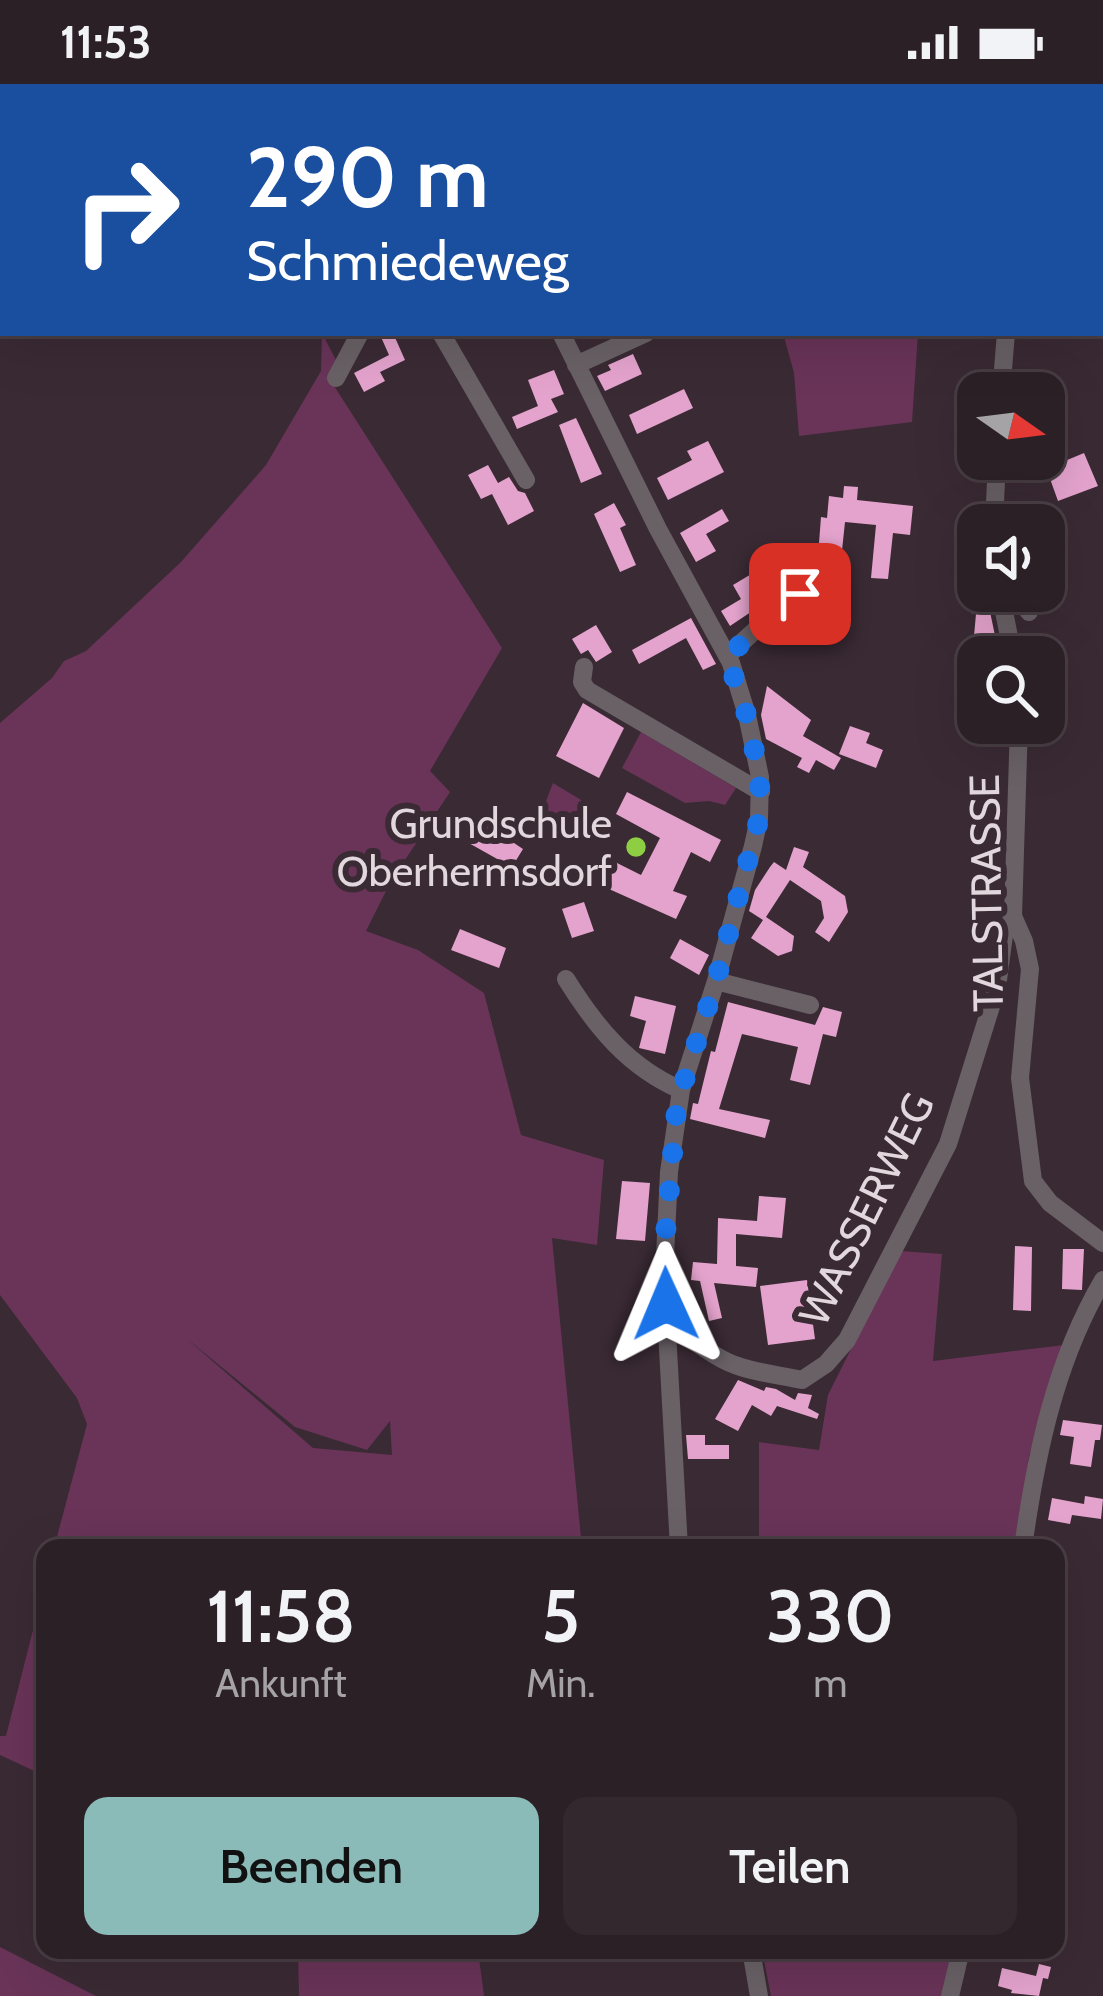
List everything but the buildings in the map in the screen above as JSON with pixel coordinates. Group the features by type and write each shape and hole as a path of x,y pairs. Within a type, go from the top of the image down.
{"street":[{"path":"336,378 358,336"},
{"path":"443,336 526,480"},
{"path":"562,336 727,656 747,716 761,791 753,846 681,1090 666,1228 679,1539"},
{"path":"576,365 639,336"},
{"path":"1003,372 1006,336"},
{"path":"727,656 774,613 833,571"},
{"path":"584,668 582,682 587,690 761,791"},
{"name":"TALSTRASSE","path":"1018,744 1013,916 1030,969 1020,1078 1033,1181 1050,1203 1103,1243"},
{"name":"WASSERWEG","path":"668,1331 684,1333 704,1352 739,1367 802,1379 815,1373 847,1340 948,1144 998,987 1004,935 1013,916"},
{"path":"566,979 588,1015 620,1051 650,1076 681,1090"},
{"path":"716,981 810,1004"},
{"path":"1024,1539 1042,1432 1082,1315 1103,1280"},
{"path":"753,1959 759,1996"},
{"path":"950,1996 959,1959"}],"shaded area":[{"path":"324,336 337,362 329,378 502,648 430,771 450,792 391,881 366,931 418,950 484,993 521,1135 604,1160 597,1245 552,1238 581,1539 56,1539 87,1424 77,1398 0,1295 0,723 52,678 64,661 86,651 181,562 266,465 321,371","holes":["186,1338 295,1427 367,1450 390,1421 392,1455 313,1448"]},
{"path":"784,336 918,336 912,422 799,436 794,373"},
{"path":"641,732 736,788 725,805 685,803 622,768"},
{"path":"553,783 591,806 576,844 538,822"},
{"path":"900,1251 942,1254 933,1361 1064,1345 1029,1456 1019,1539 759,1539 759,1442 819,1450 828,1395"},
{"path":"36,1618 36,1772 0,1755 0,1736 6,1736"},
{"path":"0,1947 96,1996 0,1996"},
{"path":"298,1959 479,1959 484,1996 299,1996"},
{"path":"764,1959 950,1959 941,1996 771,1996"}],"place":[{"name":"Grundschule Oberhermsdorf","path":"636,847"}],"route":[{"path":"666,1304 669,1172 677,1104 759,819 760,777 727,656 800,594"}]}
